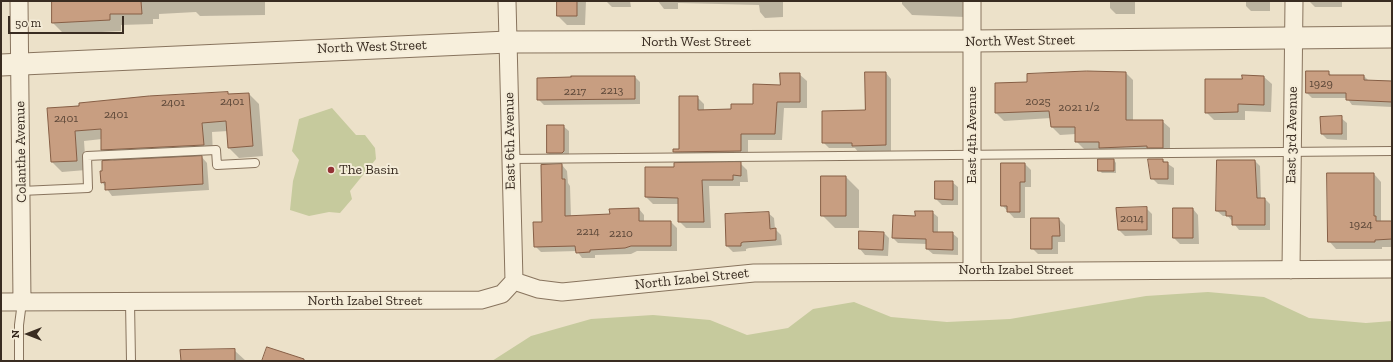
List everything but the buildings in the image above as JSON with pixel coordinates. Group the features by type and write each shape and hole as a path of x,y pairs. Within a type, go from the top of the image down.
{"street":[{"name":"Colanthe Avenue","path":"19,1 10,64 22,192 22,302"},
{"name":"East 6th Avenue","path":"507,1 514,281"},
{"name":"East 4th Avenue","path":"972,1 972,270"},
{"name":"East 3rd Avenue","path":"1291,270 1294,1"},
{"name":"North West Street","path":"10,64 508,42 972,41 1392,37"},
{"name":"North Izabel Street","path":"1,302 481,300 502,294 514,281 538,289 562,292 754,273 972,270 1392,269"}],"lane":[{"path":"22,192 88,188 87,156 216,150 217,165 255,163"},
{"path":"511,159 1392,151"},
{"path":"19,361 19,326 22,302"},
{"path":"130,302 131,361"}],"green space":[{"name":"The Basin","path":"332,108 356,135 365,135 375,148 376,159 350,191 352,199 340,213 329,212 309,216 290,210 293,181 299,160 292,151 299,119"},
{"path":"1208,292 1264,297 1309,318 1366,323 1392,321 1392,361 492,361 531,336 591,319 653,315 710,320 747,335 788,328 813,309 854,302 891,317 947,322 1010,319 1146,296"}],"place":[{"name":"The Basin","path":"331,170"}]}
